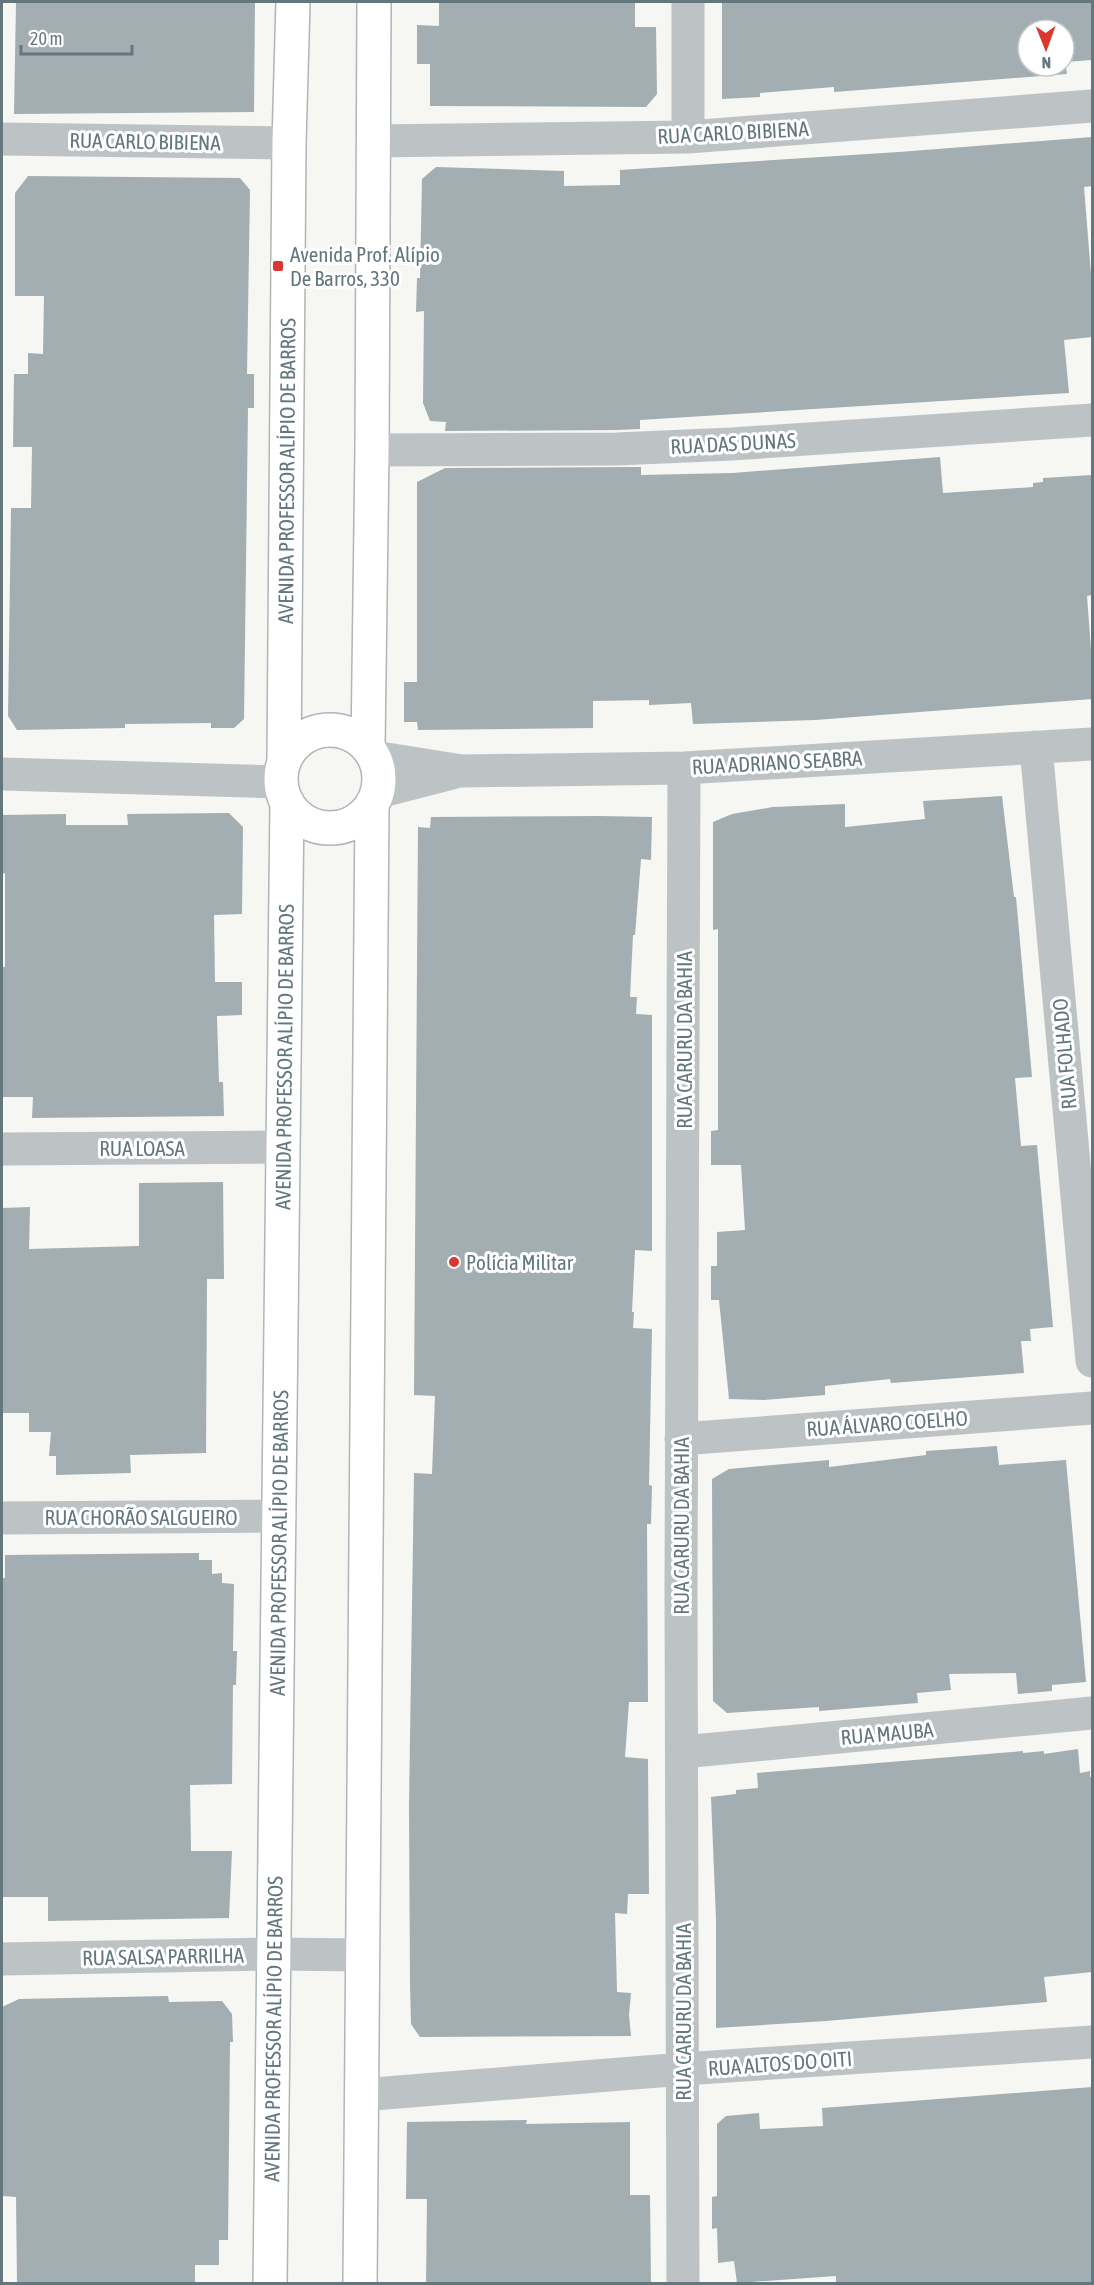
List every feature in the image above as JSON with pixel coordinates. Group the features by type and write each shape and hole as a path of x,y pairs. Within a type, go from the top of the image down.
{"street":[{"name":"AVENIDA PROFESSOR ALÍPIO DE BARROS","path":"270,2283 280,1516 284,782 293,2"},
{"path":"360,2283 361,1955 375,799 379,774 371,752 374,2"},
{"path":"688,2 688,137"},
{"name":"RUA CARLO BIBIENA","path":"373,141 688,137 1092,106"},
{"name":"RUA CARLO BIBIENA","path":"2,140 290,143"},
{"name":"RUA DAS DUNAS","path":"372,450 617,449 732,444 1092,420"},
{"path":"339,730 354,736 371,752 462,771 375,799 357,820 338,828 318,827 300,818 284,782 293,747 306,736 322,731 339,730"},
{"name":"RUA ADRIANO SEABRA","path":"462,771 684,768 1092,744"},
{"name":"RUA FOLHADO","path":"1036,747 1092,1361"},
{"name":"RUA CARURU DA BAHIA","path":"683,2283 681,1439 684,768"},
{"path":"2,774 284,782"},
{"name":"RUA LOASA","path":"2,1149 282,1147"},
{"name":"RUA ÁLVARO COELHO","path":"681,1439 1092,1408"},
{"name":"RUA CHORÃO SALGUEIRO","path":"2,1518 280,1516"},
{"name":"RUA MAUBA","path":"682,1752 1092,1713"},
{"name":"RUA SALSA PARRILHA","path":"2,1959 273,1954 361,1955"},
{"name":"RUA ALTOS DO OITI","path":"361,2096 683,2069 1092,2042"}],"building":[{"path":"16,2 255,2 254,112 14,114"},
{"path":"439,2 635,2 635,27 656,27 657,94 646,107 430,106 430,64 417,64 417,25 439,26"},
{"path":"722,2 1092,2 1092,60 1076,61 1076,18 1016,18 1016,78 834,92 834,87 760,93 760,97 722,99"},
{"path":"1092,137 1092,186 1084,187 1092,287 1092,337 1064,340 1069,393 640,420 640,429 445,431 446,422 430,421 423,403 424,311 416,312 417,278 420,278 422,179 436,167 564,171 564,186 620,185 620,170"},
{"path":"28,176 240,178 250,190 247,374 254,374 254,408 248,408 244,719 234,728 211,728 211,723 125,724 125,728 17,730 8,716 11,508 31,508 32,447 13,447 14,374 28,374 28,353 43,354 44,296 15,296 15,193"},
{"path":"940,457 943,493 1033,487 1033,483 1043,482 1043,478 1092,475 1092,595 1087,596 1092,699 815,720 693,724 691,703 649,705 649,700 593,701 593,728 418,730 417,722 404,722 404,682 417,682 417,482 445,468 641,467 641,475 733,473"},
{"path":"1002,796 1014,897 1016,897 1032,1077 1015,1078 1021,1146 1037,1145 1053,1327 1030,1329 1031,1341 1021,1341 1024,1373 891,1383 890,1379 825,1386 825,1395 764,1400 729,1399 719,1300 711,1300 711,1266 717,1266 717,1232 745,1230 741,1165 711,1165 711,1131 718,1130 718,929 713,930 713,822 732,814 773,807 845,804 845,827 925,819 923,801"},
{"path":"229,813 243,827 242,914 214,915 215,982 242,982 242,1015 217,1016 219,1082 223,1082 224,1116 32,1118 33,1097 2,1097 5,873 2,874 2,815 66,814 66,825 128,825 127,814"},
{"path":"431,817 652,817 651,860 641,859 635,935 633,935 630,997 637,997 636,1014 652,1015 652,1251 635,1250 632,1312 634,1312 633,1328 652,1329 649,1485 652,1486 651,1524 647,1524 648,1702 629,1702 625,1757 648,1759 649,1894 628,1894 627,1914 615,1913 617,1992 631,1993 629,2015 631,2036 420,2037 411,2024 410,1983 409,1807 414,1473 432,1474 435,1396 414,1395 418,827 430,828"},
{"path":"223,1182 224,1279 207,1279 206,1453 130,1455 131,1473 56,1475 56,1456 49,1456 51,1432 29,1432 29,1413 2,1413 2,1208 30,1207 29,1249 139,1246 139,1183"},
{"path":"997,1446 999,1465 1066,1460 1086,1682 1052,1685 1052,1691 1018,1694 1016,1673 949,1674 951,1690 917,1693 918,1703 819,1711 819,1707 727,1713 713,1701 712,1479 729,1469 829,1460 829,1467 926,1455 926,1451"},
{"path":"199,1553 199,1560 212,1560 212,1574 222,1573 222,1583 234,1584 233,1651 237,1651 236,1685 233,1685 232,1784 190,1785 191,1851 232,1851 229,1918 48,1921 48,1897 2,1897 2,1578 5,1578 5,1555"},
{"path":"1078,1749 1080,1773 1090,1771 1090,1777 1092,1777 1092,1972 1044,1977 1047,2002 716,2028 716,1919 711,1797 736,1794 736,1790 758,1788 757,1773 1023,1751 1023,1753 1044,1751 1044,1754"},
{"path":"168,1996 169,2002 222,2001 232,2014 228,2240 219,2240 219,2265 195,2265 195,2283 17,2283 16,2197 2,2196 2,2007 19,1999"},
{"path":"1092,2087 1092,2283 836,2283 836,2276 737,2283 734,2261 718,2263 717,2228 712,2229 712,2197 717,2196 717,2124 726,2116 759,2113 760,2129 823,2126 822,2108"},
{"path":"527,2120 526,2124 630,2122 630,2195 650,2195 651,2283 426,2283 427,2199 406,2199 407,2122"}],"place":[{"name":"Avenida Prof. Alípio De Barros, 330","path":"278,266"},
{"name":"Polícia Militar","path":"454,1262"}]}
